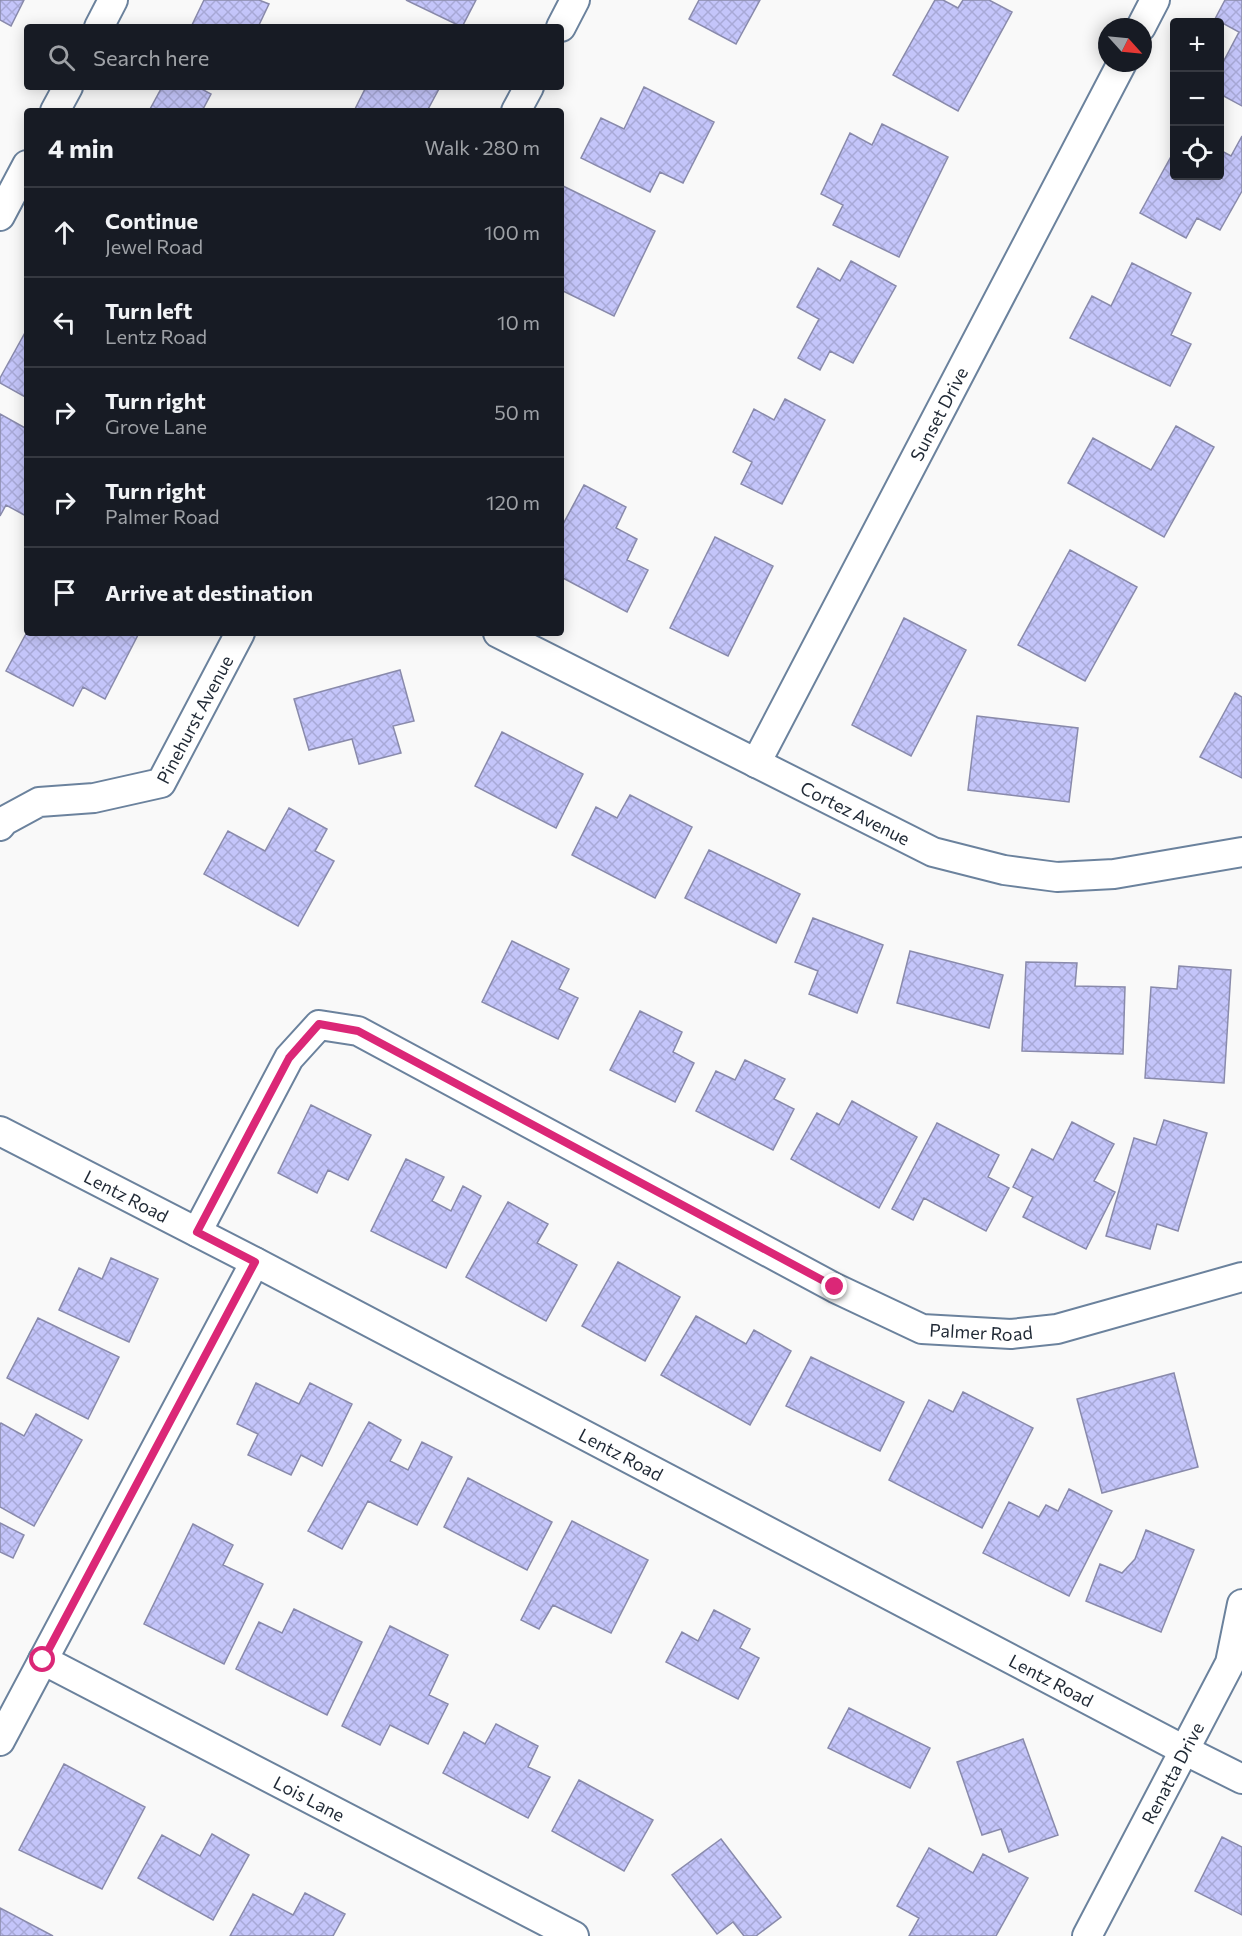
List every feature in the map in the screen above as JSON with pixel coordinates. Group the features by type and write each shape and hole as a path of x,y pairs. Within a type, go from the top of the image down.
{"street":[{"path":"101,24 113,0"},
{"path":"563,24 575,0"},
{"path":"1146,18 1155,0"},
{"name":"Sunset Drive","path":"756,763 1117,72"},
{"path":"57,108 66,90"},
{"path":"518,108 527,90"},
{"path":"0,216 24,171"},
{"name":"Pinehurst Avenue","path":"0,826 4,821 39,802 94,798 161,783 238,636"},
{"name":"Cortez Avenue","path":"504,636 933,852 1004,870 1057,877 1113,874 1242,852"},
{"name":"Palmer Road","path":"197,1232 289,1058 319,1024 358,1031 835,1287 922,1329 1011,1334 1057,1329 1242,1277"},
{"name":"Lentz Road","path":"0,1131 255,1262 1242,1779"},
{"path":"0,1742 255,1262"},
{"name":"Renatta Drive","path":"1086,1936 1230,1662 1242,1604"},
{"name":"Lois Lane","path":"43,1660 574,1936"}],"building":[{"path":"0,0 24,0 11,26 0,20"},
{"path":"204,0 259,0 269,4 259,24 192,24"},
{"path":"406,0 476,0 464,24 456,24"},
{"path":"699,0 760,0 736,44 689,19"},
{"path":"935,0 943,0 958,8 963,0 989,0 1012,12 958,111 893,75"},
{"path":"1225,0 1242,0 1242,106 1224,96 1224,60 1239,32 1224,24 1224,18 1216,18"},
{"path":"644,87 714,122 683,183 660,172 650,192 581,158 601,118 624,129"},
{"path":"160,90 204,90 211,94 204,108 151,108"},
{"path":"364,90 438,90 429,108 356,108"},
{"path":"882,124 948,157 899,257 833,225 843,205 821,194 850,133 872,145"},
{"path":"1242,136 1242,191 1220,230 1197,218 1186,238 1140,213 1170,158 1170,180 1224,180 1224,152 1231,156"},
{"path":"564,186 655,231 614,316 564,291"},
{"path":"851,261 896,286 853,363 830,351 820,370 798,358 819,319 797,307 818,268 840,281"},
{"path":"1132,263 1191,293 1171,335 1191,344 1170,386 1070,338 1092,296 1111,306"},
{"path":"24,334 24,396 0,383 0,378"},
{"path":"785,399 825,420 782,504 741,484 752,462 733,452 754,409 774,420"},
{"path":"0,414 24,427 24,515 6,505 0,516"},
{"path":"1176,426 1214,447 1164,537 1068,483 1093,438 1151,470"},
{"path":"584,485 626,507 616,528 637,539 627,560 648,570 627,612 564,579 564,522"},
{"path":"715,537 773,566 728,656 670,628"},
{"path":"1070,550 1137,587 1085,681 1018,645"},
{"path":"904,618 966,650 911,756 852,725"},
{"path":"25,636 137,636 105,699 83,687 73,706 6,671"},
{"path":"400,670 414,721 393,726 401,753 359,764 352,739 309,750 294,699"},
{"path":"1235,693 1242,697 1242,778 1200,757"},
{"path":"977,716 1078,728 1069,802 968,790"},
{"path":"502,732 583,774 556,828 475,786"},
{"path":"630,795 692,827 655,898 572,855 596,807 617,818"},
{"path":"289,808 327,829 315,851 334,861 298,926 204,874 228,831 265,851"},
{"path":"709,850 800,894 776,943 685,898"},
{"path":"813,918 883,945 857,1013 809,994 818,971 795,962"},
{"path":"512,941 569,969 559,989 578,998 558,1039 482,1002"},
{"path":"910,951 1003,975 989,1028 897,1003"},
{"path":"1026,962 1077,963 1075,986 1125,987 1123,1054 1022,1051"},
{"path":"1179,966 1231,970 1224,1083 1145,1078 1151,987 1177,989"},
{"path":"640,1011 682,1032 673,1052 694,1063 675,1102 610,1070"},
{"path":"745,1060 785,1079 774,1099 794,1109 773,1150 696,1111 716,1071 735,1080"},
{"path":"852,1101 917,1137 879,1208 791,1159 817,1113 839,1125"},
{"path":"311,1105 371,1135 348,1180 328,1170 317,1193 278,1173"},
{"path":"1164,1120 1207,1133 1178,1231 1157,1224 1150,1249 1106,1236 1134,1138 1156,1145"},
{"path":"1072,1122 1114,1144 1094,1181 1115,1192 1086,1249 1023,1217 1033,1197 1013,1187 1032,1149 1053,1160"},
{"path":"937,1123 999,1155 988,1177 1009,1188 986,1231 924,1198 913,1220 892,1209"},
{"path":"406,1159 444,1177 432,1201 451,1211 463,1186 481,1196 446,1268 371,1231"},
{"path":"508,1202 548,1224 537,1243 577,1265 546,1321 466,1277"},
{"path":"111,1258 158,1279 129,1342 59,1310 79,1268 102,1279"},
{"path":"618,1262 680,1297 645,1361 582,1326"},
{"path":"696,1316 746,1344 754,1330 791,1351 750,1425 661,1375"},
{"path":"38,1318 119,1357 88,1419 7,1378"},
{"path":"811,1357 904,1402 880,1451 786,1406"},
{"path":"1174,1373 1198,1467 1102,1493 1077,1399"},
{"path":"256,1383 299,1404 310,1383 352,1404 322,1466 301,1455 291,1475 248,1455 258,1434 237,1424"},
{"path":"963,1392 1033,1428 982,1528 889,1480 929,1400 953,1412"},
{"path":"36,1414 82,1440 34,1526 0,1507 0,1425 1,1423 24,1436"},
{"path":"369,1422 401,1440 390,1461 408,1470 422,1442 452,1457 417,1525 368,1501 342,1549 308,1531"},
{"path":"468,1478 552,1522 527,1570 444,1527"},
{"path":"1069,1489 1112,1511 1069,1596 983,1553 1009,1502 1039,1517 1046,1505 1058,1511"},
{"path":"572,1521 648,1560 611,1633 553,1605 539,1629 521,1620"},
{"path":"0,1523 24,1535 13,1558 0,1552"},
{"path":"193,1524 233,1545 223,1565 263,1584 224,1664 144,1624"},
{"path":"1146,1530 1194,1550 1161,1632 1086,1601 1100,1564 1122,1573 1135,1559"},
{"path":"294,1609 362,1642 327,1715 236,1669 259,1622 282,1633"},
{"path":"714,1610 750,1629 740,1648 759,1658 738,1699 666,1662 682,1632 698,1641"},
{"path":"390,1626 448,1655 429,1695 448,1704 428,1744 390,1725 380,1745 342,1726"},
{"path":"849,1708 930,1748 910,1788 828,1748"},
{"path":"496,1724 538,1746 528,1767 550,1777 528,1818 443,1773 464,1732 485,1744"},
{"path":"1023,1739 1058,1835 1009,1852 1001,1829 982,1835 957,1762"},
{"path":"64,1764 145,1807 102,1889 19,1850"},
{"path":"579,1780 653,1820 624,1871 552,1831"},
{"path":"212,1834 249,1855 213,1920 138,1878 162,1835 200,1856"},
{"path":"1222,1837 1242,1847 1242,1915 1195,1891"},
{"path":"721,1839 781,1917 756,1936 744,1936 733,1922 717,1934 672,1875"},
{"path":"929,1848 973,1873 983,1854 1028,1878 996,1936 909,1936 919,1918 897,1906"},
{"path":"305,1893 345,1914 333,1936 230,1936 253,1894 293,1915"},
{"path":"0,1908 53,1936 0,1936"}],"route":[{"path":"43,1660 255,1262 197,1232 289,1058 319,1024 358,1031 835,1287"}]}
